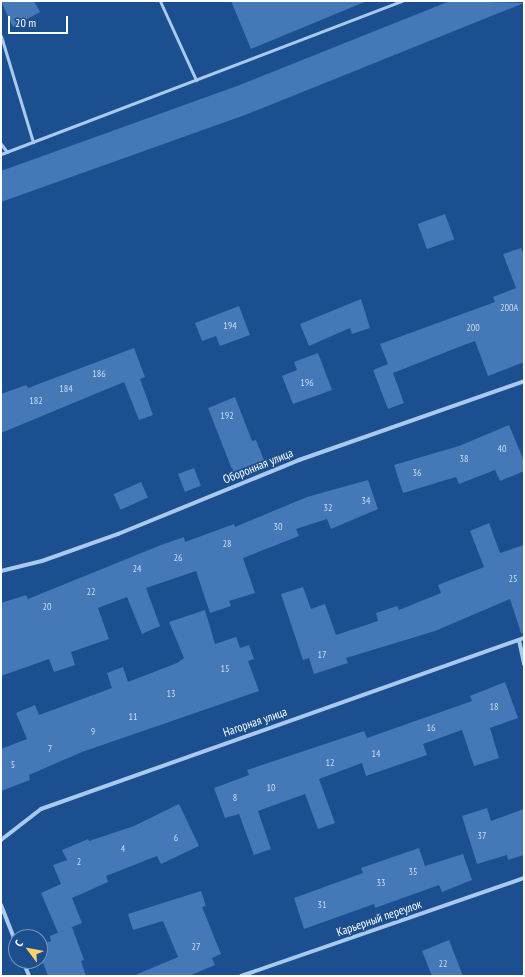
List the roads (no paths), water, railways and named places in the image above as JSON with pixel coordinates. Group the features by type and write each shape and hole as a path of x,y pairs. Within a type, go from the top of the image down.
{"street":[{"name":"Оборонная улица","path":"1,571 42,561 118,534 299,460 524,381"},
{"name":"Нагорная улица","path":"1,840 41,809 524,638"},
{"path":"519,640 524,664"},
{"name":"Карьерный переулок","path":"241,976 524,878"},
{"path":"1,905 10,929"}],"lane":[{"path":"160,1 196,80"},
{"path":"1,154 402,1"},
{"path":"1,36 33,142"},
{"path":"1,144 6,152"}]}
